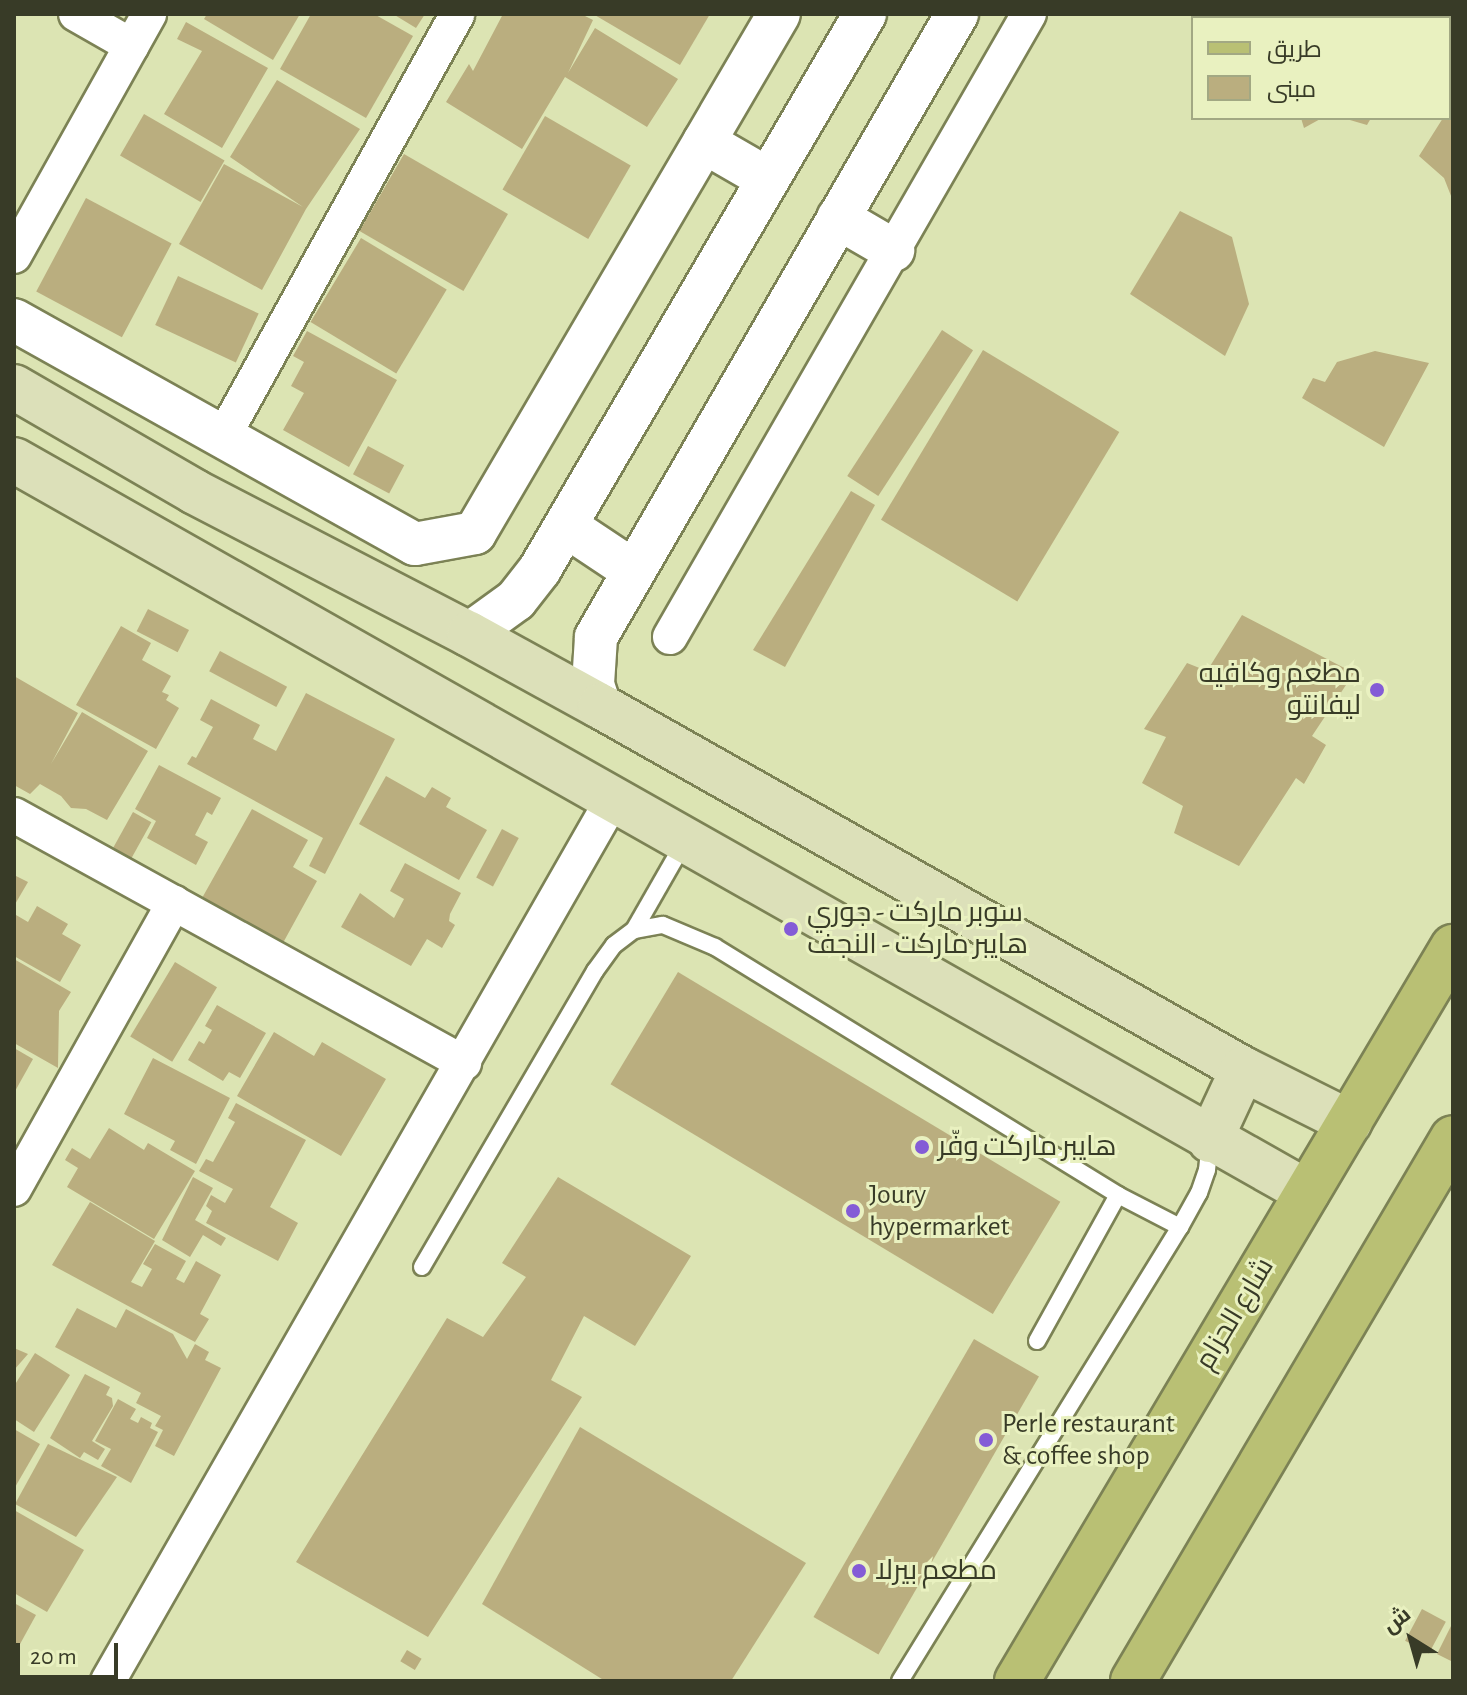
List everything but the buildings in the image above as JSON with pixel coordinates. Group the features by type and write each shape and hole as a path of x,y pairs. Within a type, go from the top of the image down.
{"main road":[{"path":"14,387 195,492 469,634 600,706 1243,1069 1349,1122"},
{"path":"14,460 1210,1140 1307,1192"},
{"name":"شارع الحزام","path":"1017,1681 1453,947"},
{"path":"1210,1140 1243,1069"},
{"path":"1137,1677 1453,1138"}],"street":[{"path":"76,14 132,46"},
{"path":"14,256 149,14"},
{"path":"223,437 457,14"},
{"path":"14,320 415,544 475,533 779,14"},
{"path":"469,634 516,600 566,526 865,14"},
{"path":"600,706 593,684 596,637 632,570 957,14"},
{"path":"670,637 1029,14"},
{"path":"704,142 768,179"},
{"path":"838,218 893,250"},
{"path":"566,526 632,570"},
{"path":"108,1681 613,799"},
{"path":"14,815 464,1063"},
{"path":"14,1189 174,903"}],"lane":[{"path":"422,1267 595,971 614,945 634,930 685,840"},
{"path":"634,930 663,925 715,947 1118,1195 1180,1227"},
{"path":"900,1681 1180,1227 1199,1193 1207,1170 1210,1140"},
{"path":"1037,1341 1118,1195"}],"place":[{"name":"مطعم وكافيه ليفانتو","path":"1377,690"},
{"name":"سوبر ماركت - جوري هايبر ماركت - النجف","path":"791,929"},
{"name":"هايبر ماركت وفّر","path":"922,1147"},
{"name":"Joury hypermarket","path":"853,1211"},
{"name":"Perle restaurant & coffee shop","path":"986,1440"},
{"name":"مطعم بيرلا","path":"859,1571"}]}
